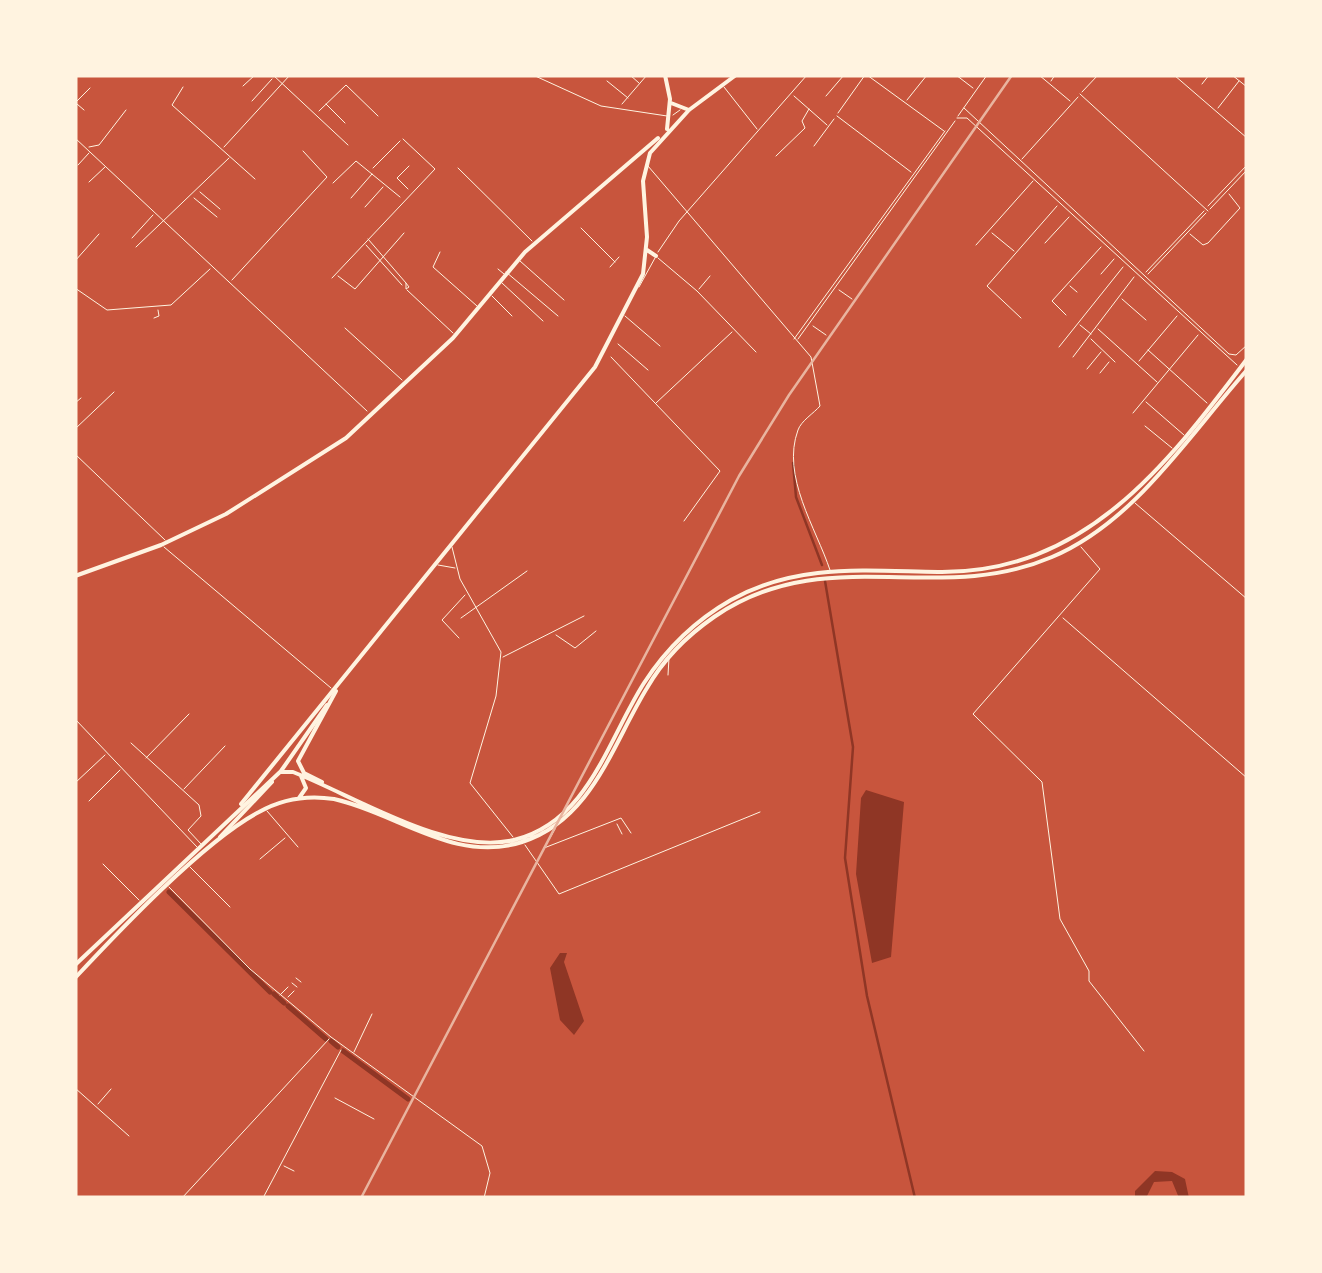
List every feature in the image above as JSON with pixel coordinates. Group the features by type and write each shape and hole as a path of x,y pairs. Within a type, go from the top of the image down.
{"main road":[{"path":"646,162 665,133 670,116 665,75"},
{"path":"75,576 164,544 259,494 373,417 456,335 534,243 689,110 736,75"},
{"path":"670,99 680,110 689,110"},
{"path":"241,804 452,548 604,353 639,287 647,250 646,162 644,154 638,155"},
{"path":"647,250 656,256"},
{"path":"828,572 983,577 1032,565 1078,544 1132,501 1244,372 1247,360"},
{"path":"75,965 80,955 274,774 299,774 450,838 478,843 515,840 549,825 578,800 643,686 682,638 736,598 828,572 968,572 1030,560 1064,546 1108,516 1244,372"},
{"path":"215,844 265,808 295,799 347,802 470,847 523,842 556,826 594,785 654,677 702,626 738,601 813,575"},
{"path":"75,978 215,844 289,761 336,690"},
{"path":"330,788 304,773 298,761 336,690"},
{"path":"295,799 306,788 299,774"}],"street":[{"path":"244,86 254,75"},
{"path":"222,148 290,75"},
{"path":"532,75 601,106 670,116 680,110"},
{"path":"630,75 640,83"},
{"path":"622,104 647,75"},
{"path":"639,287 688,211 807,75"},
{"path":"826,96 844,75"},
{"path":"814,146 866,75 946,132"},
{"path":"905,103 927,75"},
{"path":"956,75 976,90"},
{"path":"795,340 987,75"},
{"path":"1039,75 1072,103"},
{"path":"1048,83 1056,75"},
{"path":"1016,166 1098,75"},
{"path":"1174,75 1247,138"},
{"path":"1181,81 1186,75"},
{"path":"1202,84 1209,75"},
{"path":"1232,75 1247,86"},
{"path":"252,100 274,76 348,145"},
{"path":"1216,110 1239,80"},
{"path":"607,81 628,98"},
{"path":"316,113 346,85 378,116"},
{"path":"722,85 759,131"},
{"path":"182,86 172,104 255,180"},
{"path":"84,110 75,102 90,88"},
{"path":"792,94 828,126"},
{"path":"1080,94 1206,210"},
{"path":"326,104 344,123"},
{"path":"964,108 1228,354 1236,355 1247,345"},
{"path":"776,156 805,128 802,121 809,109"},
{"path":"86,148 99,145 126,110"},
{"path":"836,116 914,174"},
{"path":"957,118 967,118 1143,277"},
{"path":"795,340 836,289 946,132"},
{"path":"332,278 434,169 396,134"},
{"path":"75,138 373,417"},
{"path":"351,198 402,139"},
{"path":"230,282 327,177 303,151"},
{"path":"78,165 90,152"},
{"path":"136,247 231,156"},
{"path":"333,183 356,161 402,200"},
{"path":"646,162 812,360 820,402 798,430 794,458 798,492 828,572"},
{"path":"89,182 106,166"},
{"path":"410,166 397,178 410,191"},
{"path":"1143,277 1247,167"},
{"path":"1143,277 1247,167"},
{"path":"458,168 534,243"},
{"path":"976,245 1033,181"},
{"path":"365,207 386,185"},
{"path":"198,190 220,209"},
{"path":"1188,232 1203,245 1208,243 1240,208 1226,191"},
{"path":"192,196 217,217"},
{"path":"1021,318 987,289 1062,200"},
{"path":"132,238 155,213"},
{"path":"1046,243 1071,215"},
{"path":"581,228 614,262"},
{"path":"989,231 1016,253"},
{"path":"336,274 355,289 404,233"},
{"path":"75,260 99,234"},
{"path":"368,239 386,266 456,335"},
{"path":"1066,315 1052,302 1106,241"},
{"path":"364,243 380,258"},
{"path":"367,247 371,243"},
{"path":"440,252 432,267 480,308"},
{"path":"656,256 697,291 756,352"},
{"path":"1101,274 1116,256"},
{"path":"610,268 619,258"},
{"path":"518,259 564,300"},
{"path":"1058,347 1125,264"},
{"path":"75,288 107,310 177,303 212,267"},
{"path":"498,269 558,316"},
{"path":"1072,357 1136,274"},
{"path":"697,291 710,276"},
{"path":"499,280 543,321"},
{"path":"1068,284 1077,292"},
{"path":"836,289 852,299"},
{"path":"490,294 512,316"},
{"path":"1120,296 1146,320"},
{"path":"154,318 159,316 157,306"},
{"path":"1180,311 1244,372"},
{"path":"1136,364 1180,311"},
{"path":"625,316 660,346"},
{"path":"810,324 826,335"},
{"path":"1077,324 1115,362"},
{"path":"1096,327 1158,383"},
{"path":"346,328 407,384"},
{"path":"656,403 734,330"},
{"path":"1133,413 1200,332"},
{"path":"618,344 648,370"},
{"path":"300,350 304,345"},
{"path":"1087,369 1102,350"},
{"path":"1148,350 1209,405"},
{"path":"612,357 720,471 684,521"},
{"path":"1100,372 1111,360"},
{"path":"75,429 114,392"},
{"path":"75,403 82,398"},
{"path":"1144,400 1184,434"},
{"path":"1145,426 1172,448"},
{"path":"75,454 164,544 336,690"},
{"path":"1132,501 1246,597"},
{"path":"1078,544 1099,564 1099,574 974,714 1041,780 1060,919 1090,982 1144,1051"},
{"path":"452,548 467,592 498,640 500,658 496,696 470,780 515,840"},
{"path":"438,565 456,568"},
{"path":"461,618 526,571"},
{"path":"459,638 442,620 467,592"},
{"path":"500,658 584,616"},
{"path":"1061,616 1247,778"},
{"path":"553,633 575,648 596,631"},
{"path":"654,677 669,676 670,657"},
{"path":"146,758 190,714"},
{"path":"75,719 199,846"},
{"path":"132,744 202,811 188,830 199,846"},
{"path":"182,792 226,746"},
{"path":"75,783 107,752"},
{"path":"89,801 122,768"},
{"path":"265,808 298,847"},
{"path":"523,842 559,894 760,812"},
{"path":"556,826 544,848 622,818 631,833"},
{"path":"615,821 622,834"},
{"path":"260,858 287,836"},
{"path":"103,864 139,900"},
{"path":"190,868 230,907"},
{"path":"168,887 280,995 331,1038 474,1139 488,1156 490,1173 484,1198"},
{"path":"296,978 301,982"},
{"path":"292,983 297,987"},
{"path":"280,995 287,988 293,992 286,1000"},
{"path":"352,1055 372,1014"},
{"path":"182,1198 331,1038"},
{"path":"264,1198 342,1047"},
{"path":"75,1088 129,1136"},
{"path":"96,1106 111,1089"},
{"path":"335,1098 374,1119"},
{"path":"282,1164 294,1171"}],"shaded area":[{"path":"866,790 904,802 891,957 872,963 856,874 861,798"},
{"path":"560,953 567,953 564,962 584,1021 574,1035 560,1020 550,968"},
{"path":"1155,1171 1172,1172 1185,1179 1189,1198 1179,1198 1172,1181 1154,1182 1146,1198 1135,1198 1135,1191"}],"waterway":[{"path":"793,463 796,497 822,565"},
{"path":"825,581 853,747 845,858 867,996 915,1198"},
{"path":"169,892 270,992"},
{"path":"274,994 284,1003"},
{"path":"288,1006 326,1039"},
{"path":"331,1041 338,1047"},
{"path":"343,1051 408,1099"}],"railway":[{"path":"361,1198 739,476 789,395 1012,75"}]}
